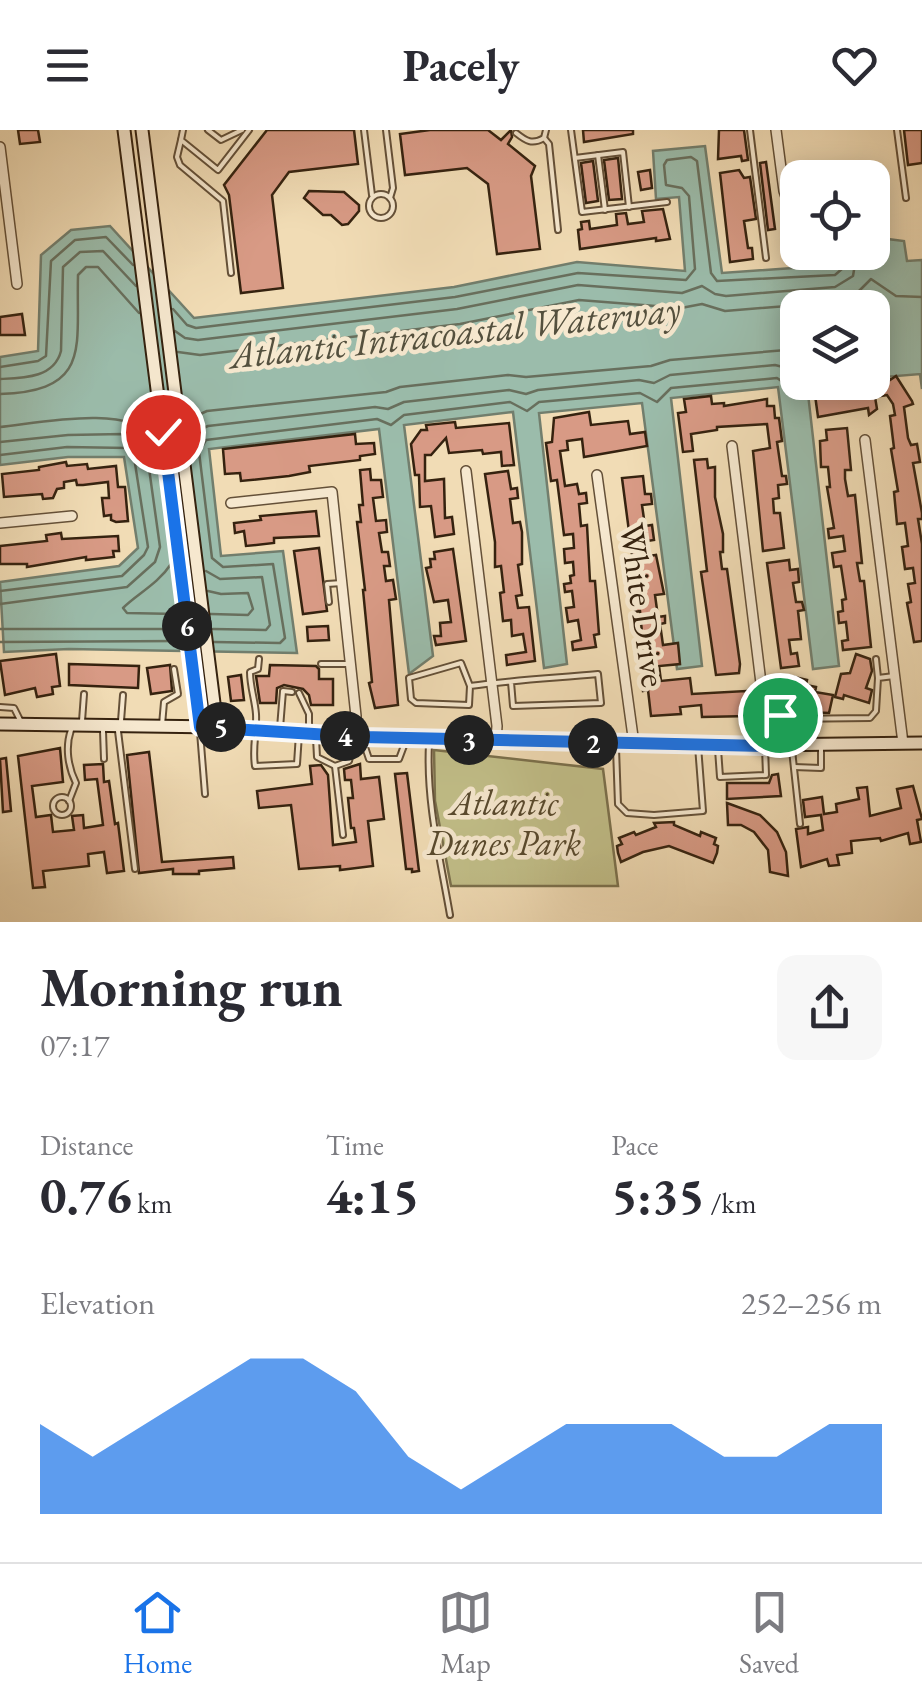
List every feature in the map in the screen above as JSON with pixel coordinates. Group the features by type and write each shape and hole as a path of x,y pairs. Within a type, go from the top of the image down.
{"main road":[{"path":"124,130 200,727"},
{"path":"143,136 217,727"},
{"path":"0,724 217,727 358,737 634,744 922,742"}],"street":[{"path":"776,130 780,160"},
{"path":"0,147 17,284"},
{"path":"865,440 904,743"},
{"path":"732,446 765,746"},
{"path":"466,470 496,741"},
{"name":"White Drive","path":"597,474 634,744"},
{"path":"230,503 332,492 358,737"},
{"path":"0,523 72,516"}],"lane":[{"path":"183,130 177,157 180,165 223,202 232,273"},
{"path":"208,130 221,140 242,130"},
{"path":"181,140 218,170 249,130"},
{"path":"364,130 373,196 368,207 378,218 391,213 393,206 386,130"},
{"path":"516,133 527,142 537,142 544,138 546,130"},
{"path":"572,130 582,212 668,202"},
{"path":"750,130 766,258"},
{"path":"898,130 906,198"},
{"path":"544,138 549,144 558,230"},
{"path":"575,158 623,152 628,207"},
{"path":"598,155 604,210"},
{"path":"373,196 390,198"},
{"path":"329,602 327,584 342,583"},
{"path":"259,659 258,669 250,672 250,695 256,714 255,766 297,764 308,733 309,714 299,692"},
{"path":"763,701 778,699 784,718 870,718 876,711 876,659"},
{"path":"460,663 470,686 469,705 416,702 411,699 409,678 460,663"},
{"path":"321,664 350,664"},
{"path":"162,727 164,702 178,694 174,669"},
{"path":"470,686 510,682 598,674 601,702 513,706 510,682"},
{"path":"878,678 895,676"},
{"path":"280,731 283,691 292,692"},
{"path":"69,801 76,783 70,772 67,741 77,725 84,694"},
{"path":"104,759 123,695"},
{"path":"0,707 14,708 22,724"},
{"path":"114,726 135,869"},
{"path":"200,727 205,794"},
{"path":"308,733 317,757 335,766 349,761 358,737"},
{"path":"358,737 368,759 399,759 406,738"},
{"path":"429,739 432,819 450,915"},
{"path":"616,743 618,804 627,813 654,816 704,811 697,744"},
{"path":"794,767 821,768 821,744"},
{"path":"718,745 720,777 766,775 765,746"},
{"path":"791,745 800,824"},
{"path":"335,766 342,835"}],"green space":[{"name":"Atlantic Dunes Park","path":"434,750 603,769 618,886 451,886 435,801"}],"water":[{"name":"Atlantic Intracoastal Waterway","path":"705,146 722,273 780,269 890,270 890,239 904,241 907,261 922,260 922,389 920,374 890,377 890,290 780,290 780,400 809,400 839,666 813,669 778,387 671,398 702,666 677,669 642,403 539,413 567,664 544,668 513,412 404,425 433,656 409,674 379,429 209,449 221,556 283,551 297,653 69,649 4,652 0,582 119,566 138,548 124,457 68,457 0,465 0,357 38,351 41,255 71,230 110,226 194,318 454,287 577,262 685,271 679,197 656,199 653,151"}],"building":[{"path":"18,130 38,130 40,142 20,144"},
{"path":"267,130 354,130 358,164 289,172 272,195 283,288 241,293 229,195 224,185"},
{"path":"488,130 501,140 511,130 508,144 535,166 531,176 540,249 497,254 488,184 467,168 405,175 400,134"},
{"path":"583,130 633,130 633,134 584,142"},
{"path":"719,130 744,130 748,160 742,161 741,156 718,159"},
{"path":"904,130 922,130 922,163 908,165"},
{"path":"618,158 622,199 609,200 604,160"},
{"path":"593,161 598,201 586,203 581,163"},
{"path":"766,162 775,229 768,230 760,163"},
{"path":"650,170 652,188 641,190 638,172"},
{"path":"739,170 744,178 750,177 756,219 744,221 753,259 730,262 720,173"},
{"path":"309,191 344,192 359,205 359,211 348,224 342,225 304,198"},
{"path":"663,209 670,239 580,249 581,222 589,221 590,229 617,225 616,214 626,213 628,224 644,222 642,211"},
{"path":"22,314 25,335 0,335 0,317"},
{"path":"896,376 913,404 904,407 908,438 911,445 917,444 920,462 913,463 922,513 922,519 918,519 922,544 922,641 914,642 907,603 911,602 908,584 915,583 913,568 905,569 905,523 897,524 894,492 898,491 890,416 895,415 890,380"},
{"path":"711,396 712,404 724,406 767,399 767,406 774,406 782,441 777,442 782,476 786,476 787,484 778,485 779,498 773,499 774,513 780,513 784,548 763,551 753,451 770,448 767,424 717,427 691,434 693,451 683,452 678,413 686,412 684,399"},
{"path":"816,400 876,400 877,409 869,415 868,408 818,417"},
{"path":"589,412 591,425 628,421 630,434 645,432 647,446 584,457 582,439 567,441 568,450 560,451 565,486 577,484 579,494 586,493 587,503 579,504 581,526 587,525 590,581 595,581 599,634 594,635 596,647 573,650 572,642 581,640 578,620 568,622 566,608 574,607 572,591 565,592 564,584 571,583 570,576 574,575 573,562 565,563 564,549 574,548 573,534 564,535 557,480 551,481 546,443 552,442 554,418"},
{"path":"455,422 456,428 509,423 514,465 502,466 501,452 449,453 446,438 431,455 425,455 425,481 444,479 445,518 452,517 454,534 435,537 431,506 420,507 419,475 415,475 411,444 421,430 427,430 426,425"},
{"path":"847,428 851,470 845,470 845,479 848,496 855,495 862,563 857,563 860,581 864,581 871,647 843,650 842,641 848,640 846,622 839,623 838,612 843,611 842,600 846,599 841,566 834,567 832,553 845,551 843,536 829,538 828,529 834,528 828,467 821,467 820,441 827,440 826,430"},
{"path":"355,434 356,444 374,443 375,454 360,456 360,460 309,466 310,472 289,476 241,481 240,473 225,474 223,449"},
{"path":"707,459 708,468 715,467 715,497 723,534 720,552 722,569 727,569 739,673 716,675 701,572 707,571 694,460"},
{"path":"66,462 67,466 87,464 88,469 116,466 118,487 125,487 128,521 116,522 111,515 104,516 102,498 109,498 108,482 64,482 64,488 57,489 53,498 43,499 42,494 4,497 2,474"},
{"path":"370,469 371,480 381,480 383,497 373,498 376,521 386,520 387,532 379,533 382,552 388,552 390,566 384,566 386,581 393,580 396,599 389,600 398,705 375,708 369,683 372,682 357,522 361,522 359,505 363,505 360,470"},
{"path":"508,471 511,489 517,488 518,498 510,499 513,523 520,522 522,532 522,564 518,565 522,595 516,596 518,608 529,607 535,661 507,665 506,655 526,652 523,634 512,636 511,620 503,621 501,566 495,567 485,474"},
{"path":"643,476 645,494 651,494 652,504 642,505 645,526 652,525 654,540 647,541 649,556 656,555 664,594 655,595 658,617 665,616 665,623 660,624 663,645 678,643 680,664 659,666 661,681 690,678 692,694 746,691 749,716 702,717 701,705 680,707 681,714 651,716 648,690 643,691 641,676 646,675 642,639 638,640 638,633 642,633 640,611 635,612 636,585 622,478"},
{"path":"316,511 319,536 274,538 274,543 246,546 244,531 235,533 234,523 261,520 260,516"},
{"path":"61,533 62,539 118,536 119,551 113,551 114,557 86,557 27,567 0,564 0,546 47,541 46,535"},
{"path":"319,548 327,611 303,614 294,551"},
{"path":"453,549 466,641 436,645 434,636 441,636 440,623 451,622 448,600 434,602 426,568 431,567 430,559 435,559 434,552"},
{"path":"789,560 790,570 798,569 799,582 793,583 796,602 802,602 804,610 798,611 801,639 789,640 791,654 797,653 799,666 781,668 767,563"},
{"path":"328,626 329,640 308,641 307,627"},
{"path":"56,654 60,686 52,687 53,694 37,697 35,688 5,695 0,661"},
{"path":"856,654 870,659 872,671 866,688 872,690 869,703 844,695 843,699 835,697 841,674 850,673"},
{"path":"69,664 139,666 138,688 69,685"},
{"path":"170,665 172,691 151,694 147,668"},
{"path":"270,665 316,666 319,679 333,679 333,705 311,705 303,689 284,685 277,688 276,703 260,703 256,676 269,676"},
{"path":"241,675 244,700 231,701 228,677"},
{"path":"790,676 807,680 806,685 816,687 815,692 833,695 829,713 785,711 792,685"},
{"path":"60,748 63,782 32,786 36,817 51,815 53,832 74,830 72,816 83,815 84,828 103,825 97,779 85,780 84,765 103,764 104,782 109,781 115,824 118,823 124,871 107,873 104,852 88,854 89,866 43,871 45,887 33,888 18,756"},
{"path":"149,752 162,862 233,857 234,868 199,874 173,874 173,869 139,873 127,755"},
{"path":"6,758 11,811 3,812 0,759"},
{"path":"360,764 361,779 379,777 384,819 368,821 373,866 299,869 291,805 259,808 257,791 312,784 310,766 321,765 328,775 333,845 356,842 348,798 353,798 351,780 345,780 344,769"},
{"path":"407,773 419,871 412,872 406,869 395,774"},
{"path":"778,774 781,796 727,799 727,783 769,783 772,775"},
{"path":"913,786 922,819 917,820 921,842 910,844 908,833 881,841 851,841 852,853 837,855 839,865 829,866 827,859 801,867 796,829 808,827 808,834 823,830 821,815 805,817 803,800 822,797 824,814 837,812 836,804 859,799 857,788 867,787 870,816 901,808 897,789"},
{"path":"727,803 760,815 777,832 786,852 788,876 770,872 768,850 754,832 741,825 728,825"},
{"path":"674,822 700,836 701,832 716,838 713,863 669,846 621,862 619,838 656,827 654,823"}],"route":[{"path":"163,432 200,727 362,737 765,746 763,701 778,699 780,715"}]}
